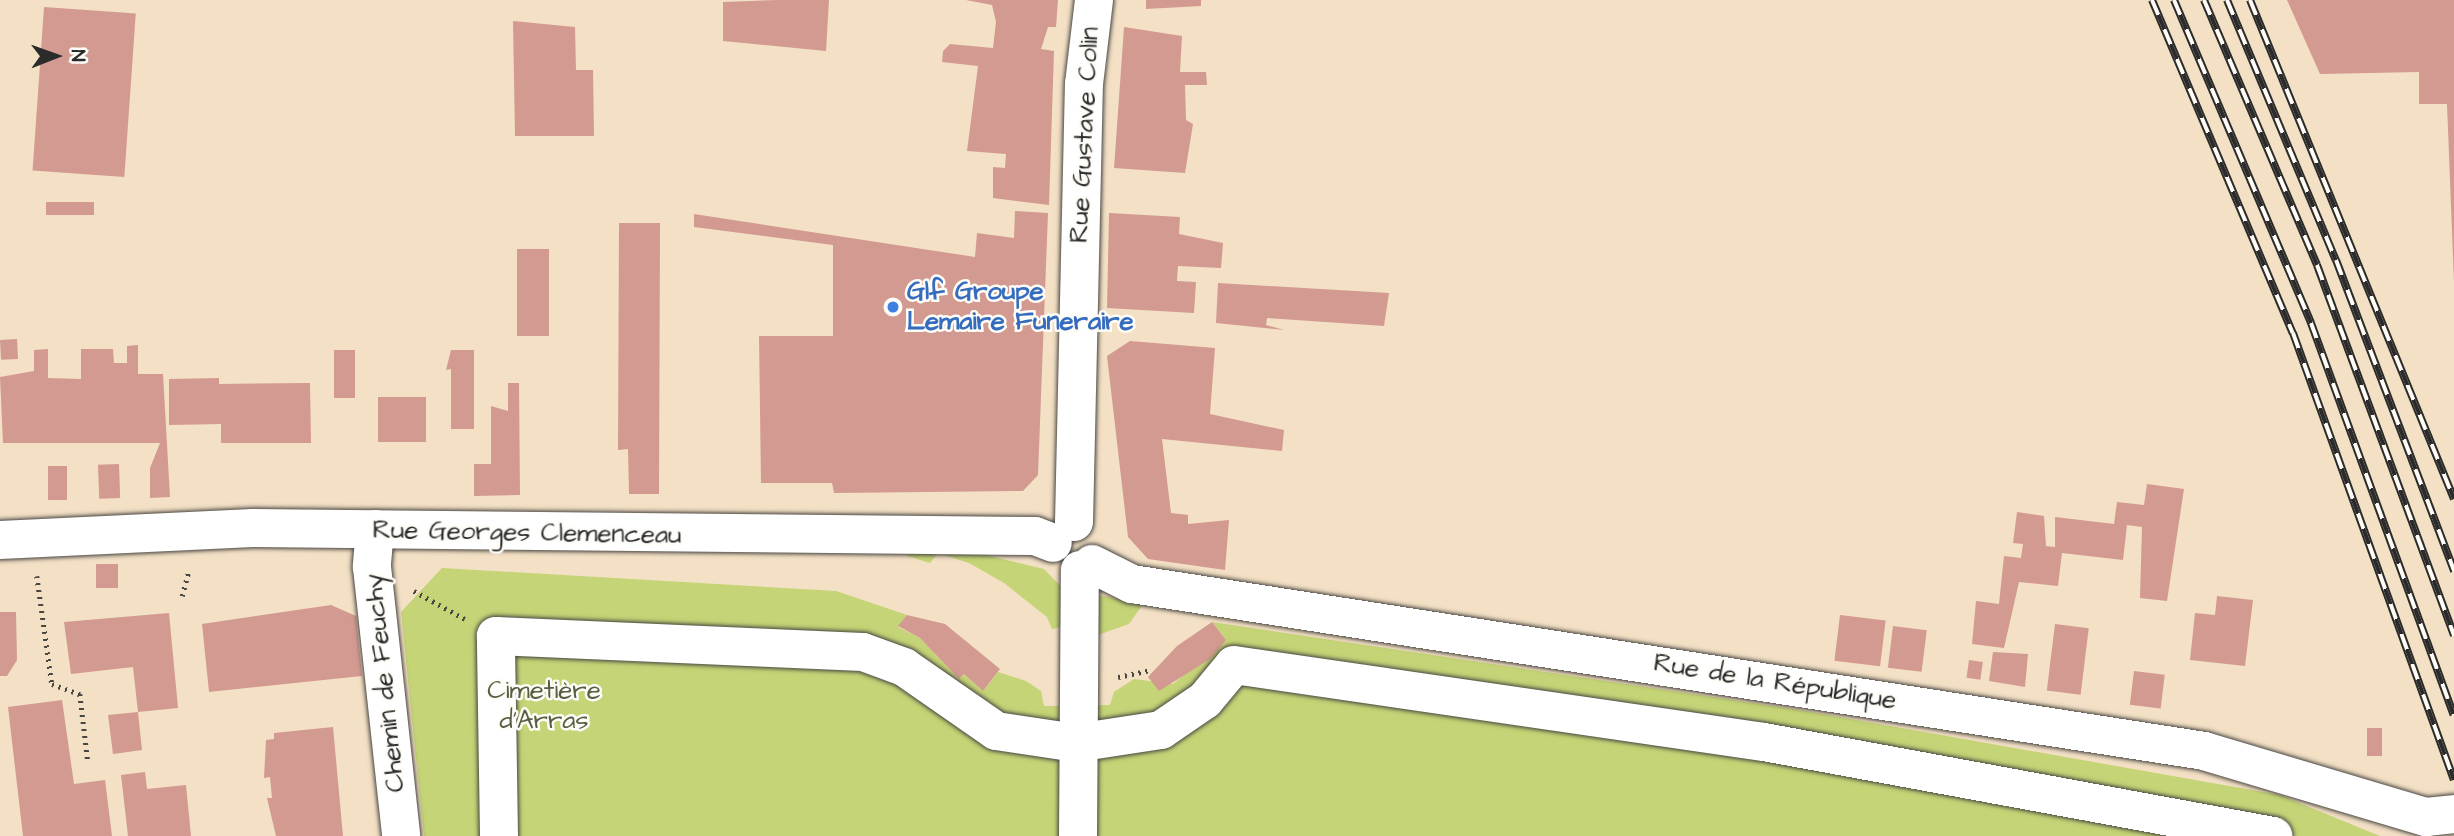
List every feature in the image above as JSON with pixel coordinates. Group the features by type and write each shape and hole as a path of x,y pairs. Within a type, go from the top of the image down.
{"street":[{"name":"Rue Gustave Colin","path":"1064,533 1084,84 1094,0"},
{"name":"Rue Georges Clemenceau","path":"0,540 105,532 375,529 764,538 1035,536 1064,533"},
{"name":"Chemin de Feuchy","path":"375,529 372,567 401,836"},
{"name":"Rue de la République","path":"1064,533 1060,563 1086,567 1142,586 2204,751 2426,817 2454,814"},
{"path":"1078,836 1076,743 1086,567"},
{"path":"499,836 496,636 863,652 904,667 996,731 1076,743 1161,730 1205,700 1234,665 1764,742 2273,836"}],"path":[{"path":"182,596 190,565"},
{"path":"36,566 52,684 80,694 88,762"},
{"path":"372,567 496,636"}],"green space":[{"path":"956,548 1044,569 1064,590 1066,626 1052,629 1047,617 1004,583 969,563 938,553 930,563 907,556 910,549"},
{"name":"Cimetière d'Arras","path":"442,568 836,591 907,615 898,627 920,638 959,679 964,674 983,691 998,672 1026,681 1041,691 1044,706 1110,705 1114,692 1134,679 1173,684 1226,640 1212,622 1800,710 2280,795 2380,836 424,836 401,612"},
{"path":"1098,595 1143,604 1129,624 1098,635"}],"building":[{"path":"829,0 826,51 723,41 723,2"},
{"path":"966,0 1058,0 1056,27 1048,27 1041,49 1054,51 1049,205 993,198 993,167 1005,168 1006,154 967,151 978,66 942,62 943,51 950,44 993,48 996,22 992,5"},
{"path":"1146,0 1201,0 1201,6 1146,9"},
{"path":"2287,0 2454,0 2454,282 2447,104 2419,104 2419,72 2320,74"},
{"path":"44,7 136,13 124,177 33,171"},
{"path":"513,21 575,27 576,70 593,70 594,136 515,136"},
{"path":"1124,27 1182,36 1180,72 1206,72 1207,85 1185,85 1186,120 1193,124 1185,173 1114,168"},
{"path":"46,202 94,202 94,215 46,215"},
{"path":"1015,211 1048,213 1038,475 1023,491 834,493 832,483 761,483 759,336 833,336 833,245 694,227 694,214 975,257 977,233 1014,238"},
{"path":"1109,213 1180,217 1179,234 1223,243 1221,268 1178,266 1177,281 1196,282 1194,313 1107,308"},
{"path":"619,223 660,223 659,494 629,494 628,449 618,450"},
{"path":"517,249 549,249 549,336 517,336"},
{"path":"1218,283 1389,293 1384,326 1267,318 1266,325 1284,330 1216,323"},
{"path":"17,339 18,359 1,360 0,340"},
{"path":"1130,341 1215,348 1210,414 1284,430 1282,451 1162,439 1171,513 1188,515 1188,524 1229,520 1225,570 1148,559 1128,537 1107,356"},
{"path":"138,345 138,374 163,374 170,497 150,498 150,468 160,443 3,443 0,377 34,371 34,350 48,349 48,378 81,379 81,349 113,349 114,363 127,363 127,346"},
{"path":"334,350 355,350 355,398 334,398"},
{"path":"451,350 474,350 474,429 451,429 451,369 446,370"},
{"path":"219,378 219,384 310,383 311,443 221,443 221,424 169,425 169,379"},
{"path":"508,383 519,383 520,495 474,496 474,464 491,464 491,406 508,411"},
{"path":"378,397 426,397 426,442 378,442"},
{"path":"119,464 120,498 99,499 98,465"},
{"path":"48,466 67,466 67,500 48,500"},
{"path":"2147,484 2184,489 2167,601 2140,598 2142,527 2127,525 2123,560 2062,553 2058,586 2019,582 2004,648 1972,644 1976,601 1999,604 2004,556 2021,558 2023,544 2013,543 2017,512 2044,516 2046,546 2055,547 2055,517 2114,524 2117,502 2144,505"},
{"path":"96,564 118,564 118,588 96,588"},
{"path":"2217,596 2253,600 2245,666 2190,660 2195,613 2215,615"},
{"path":"331,605 356,616 362,676 209,692 202,624"},
{"path":"0,612 16,612 17,660 7,676 0,676"},
{"path":"169,613 178,708 138,712 133,667 71,674 64,622"},
{"path":"907,615 945,624 1000,669 983,691 964,674 959,679 920,638 898,626"},
{"path":"1840,615 1886,621 1880,666 1834,661"},
{"path":"1212,622 1226,640 1210,659 1159,691 1148,677 1177,646"},
{"path":"2055,624 2089,628 2081,695 2047,691"},
{"path":"1893,626 1927,630 1922,672 1888,668"},
{"path":"1993,652 2028,654 2025,687 1989,681"},
{"path":"1969,660 1983,662 1980,680 1966,678"},
{"path":"2134,671 2165,675 2161,709 2130,705"},
{"path":"62,700 74,784 105,780 112,836 23,836 8,707"},
{"path":"138,712 142,750 113,754 108,715"},
{"path":"333,727 343,836 276,836 267,798 272,798 270,777 264,778 266,740 274,739 274,733"},
{"path":"2367,728 2382,728 2382,756 2367,756"},
{"path":"145,772 147,789 186,785 191,836 128,836 121,775"}],"railway":[{"path":"2152,0 2293,333 2454,780"},
{"path":"2174,0 2311,323 2454,715"},
{"path":"2204,0 2317,265 2454,635"},
{"path":"2227,0 2336,260 2454,571"},
{"path":"2250,0 2454,499"}],"place":[{"name":"Glf Groupe Lemaire Funeraire","path":"893,307"}]}
